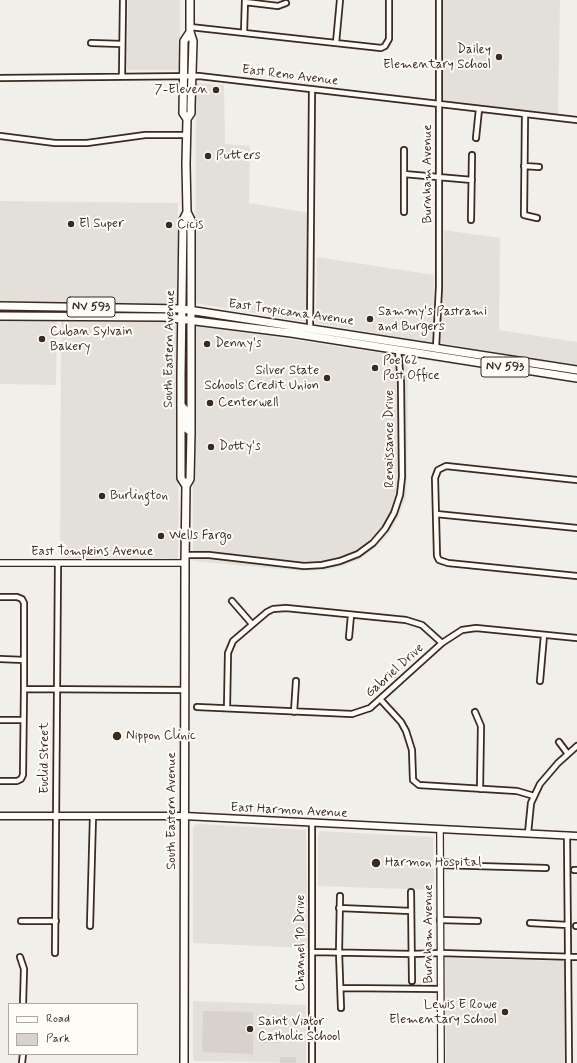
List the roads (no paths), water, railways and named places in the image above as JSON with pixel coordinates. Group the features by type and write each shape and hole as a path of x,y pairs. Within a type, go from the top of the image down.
{"main road":[{"name":"South Eastern Avenue","path":"187,119 191,113 192,76 190,0"},
{"name":"South Eastern Avenue","path":"184,1063 185,555 186,486 190,479 191,432 191,220 187,212 187,119 183,113 184,41 190,30"},
{"name":"South Eastern Avenue","path":"186,486 181,478 181,405 183,220 187,212"},
{"name":"East Tropicana Avenue","path":"0,306 182,309 334,331 577,370"},
{"path":"31,316 35,313 56,310 62,307"},
{"path":"60,316 61,313 64,312 102,307"},
{"name":"East Tropicana Avenue","path":"0,316 149,316 182,319 291,333 577,378"},
{"path":"291,333 296,330 308,331 310,328"},
{"path":"312,337 314,333 328,335 334,331"},
{"path":"415,353 421,350 433,351 436,348"},
{"path":"432,356 436,352 449,354 456,351"},
{"path":"522,370 535,368 558,370 565,368"},
{"path":"558,375 564,372 577,373"},
{"path":"181,405 186,411 187,429 191,432"},
{"path":"181,446 185,448 186,464 190,471"},
{"name":"East Harmon Avenue","path":"0,816 184,816 577,836"}],"street":[{"path":"122,77 123,0"},
{"path":"336,43 340,0"},
{"path":"190,30 244,33 381,48 385,46 389,39 389,0"},
{"name":"Burnham Avenue","path":"436,348 439,287 439,0"},
{"path":"244,33 245,1 278,6 286,3"},
{"path":"91,43 122,44"},
{"name":"East Reno Avenue","path":"0,78 192,76 577,120"},
{"path":"310,328 312,90"},
{"path":"476,138 479,110"},
{"path":"525,115 524,215 537,218"},
{"path":"0,136 61,143 87,143 145,135 187,136"},
{"path":"404,150 404,212"},
{"path":"471,220 472,154"},
{"path":"524,166 538,167"},
{"path":"404,174 472,180"},
{"name":"Renaissance Drive","path":"185,555 209,555 304,566 322,565 340,561 358,554 373,543 385,529 394,513 400,495 402,462 401,383 398,350"},
{"path":"577,480 446,466 438,470 435,478 437,556 439,560 448,563 577,576"},
{"path":"436,514 577,528"},
{"name":"East Tompkins Avenue","path":"0,563 185,563"},
{"name":"Euclid Street","path":"55,953 58,563"},
{"path":"0,597 22,599 24,603 23,775 21,779 0,781"},
{"path":"232,601 252,624"},
{"path":"227,708 228,653 233,641 252,624 273,609 286,608 406,620 422,625 442,643"},
{"path":"349,637 351,615"},
{"name":"Gabriel Drive","path":"197,707 352,714 364,711 380,700 455,632 476,628 577,638"},
{"path":"540,681 544,635"},
{"path":"0,659 24,660"},
{"path":"294,712 296,681"},
{"path":"24,689 184,690"},
{"path":"380,700 401,722 406,731 412,750 412,775 415,783 419,785 517,790 534,796"},
{"path":"475,712 480,726 480,789"},
{"path":"0,720 23,720"},
{"path":"559,742 568,754"},
{"path":"528,833 531,803 540,784 568,754 576,748"},
{"path":"90,926 93,816"},
{"name":"Channel 10 Drive","path":"312,823 312,1063"},
{"name":"Burnham Avenue","path":"440,829 441,1063"},
{"path":"567,835 569,1063"},
{"path":"440,864 546,868"},
{"path":"411,892 412,981"},
{"path":"340,896 339,952 341,1008"},
{"path":"339,908 411,911"},
{"path":"440,920 478,921"},
{"path":"21,921 56,921"},
{"path":"530,923 568,925"},
{"path":"313,952 412,954 440,953 577,957"},
{"path":"20,957 24,969 23,1003"},
{"path":"341,988 440,989"}],"place":[{"name":"Dailey Elementary School","path":"499,57"},
{"name":"7-Eleven","path":"216,90"},
{"name":"Putters","path":"208,156"},
{"name":"El Super","path":"71,224"},
{"name":"Cicis","path":"169,225"},
{"name":"Sammy's Pastrami and Burgers","path":"370,319"},
{"name":"Cuban Sylvain Bakery","path":"42,339"},
{"name":"Denny's","path":"207,344"},
{"name":"Poe 62 Post Office","path":"375,368"},
{"name":"Silver State Schools Credit Union","path":"327,378"},
{"name":"Centerwell","path":"210,403"},
{"name":"Dotty's","path":"211,447"},
{"name":"Burlington","path":"102,496"},
{"name":"Wells Fargo","path":"161,536"},
{"name":"Nippon Clinic","path":"117,736"},
{"name":"Harmon Hospital","path":"376,863"},
{"name":"Lewis E Rowe Elementary School","path":"505,1012"},
{"name":"Saint Viator Catholic School","path":"250,1029"}]}
